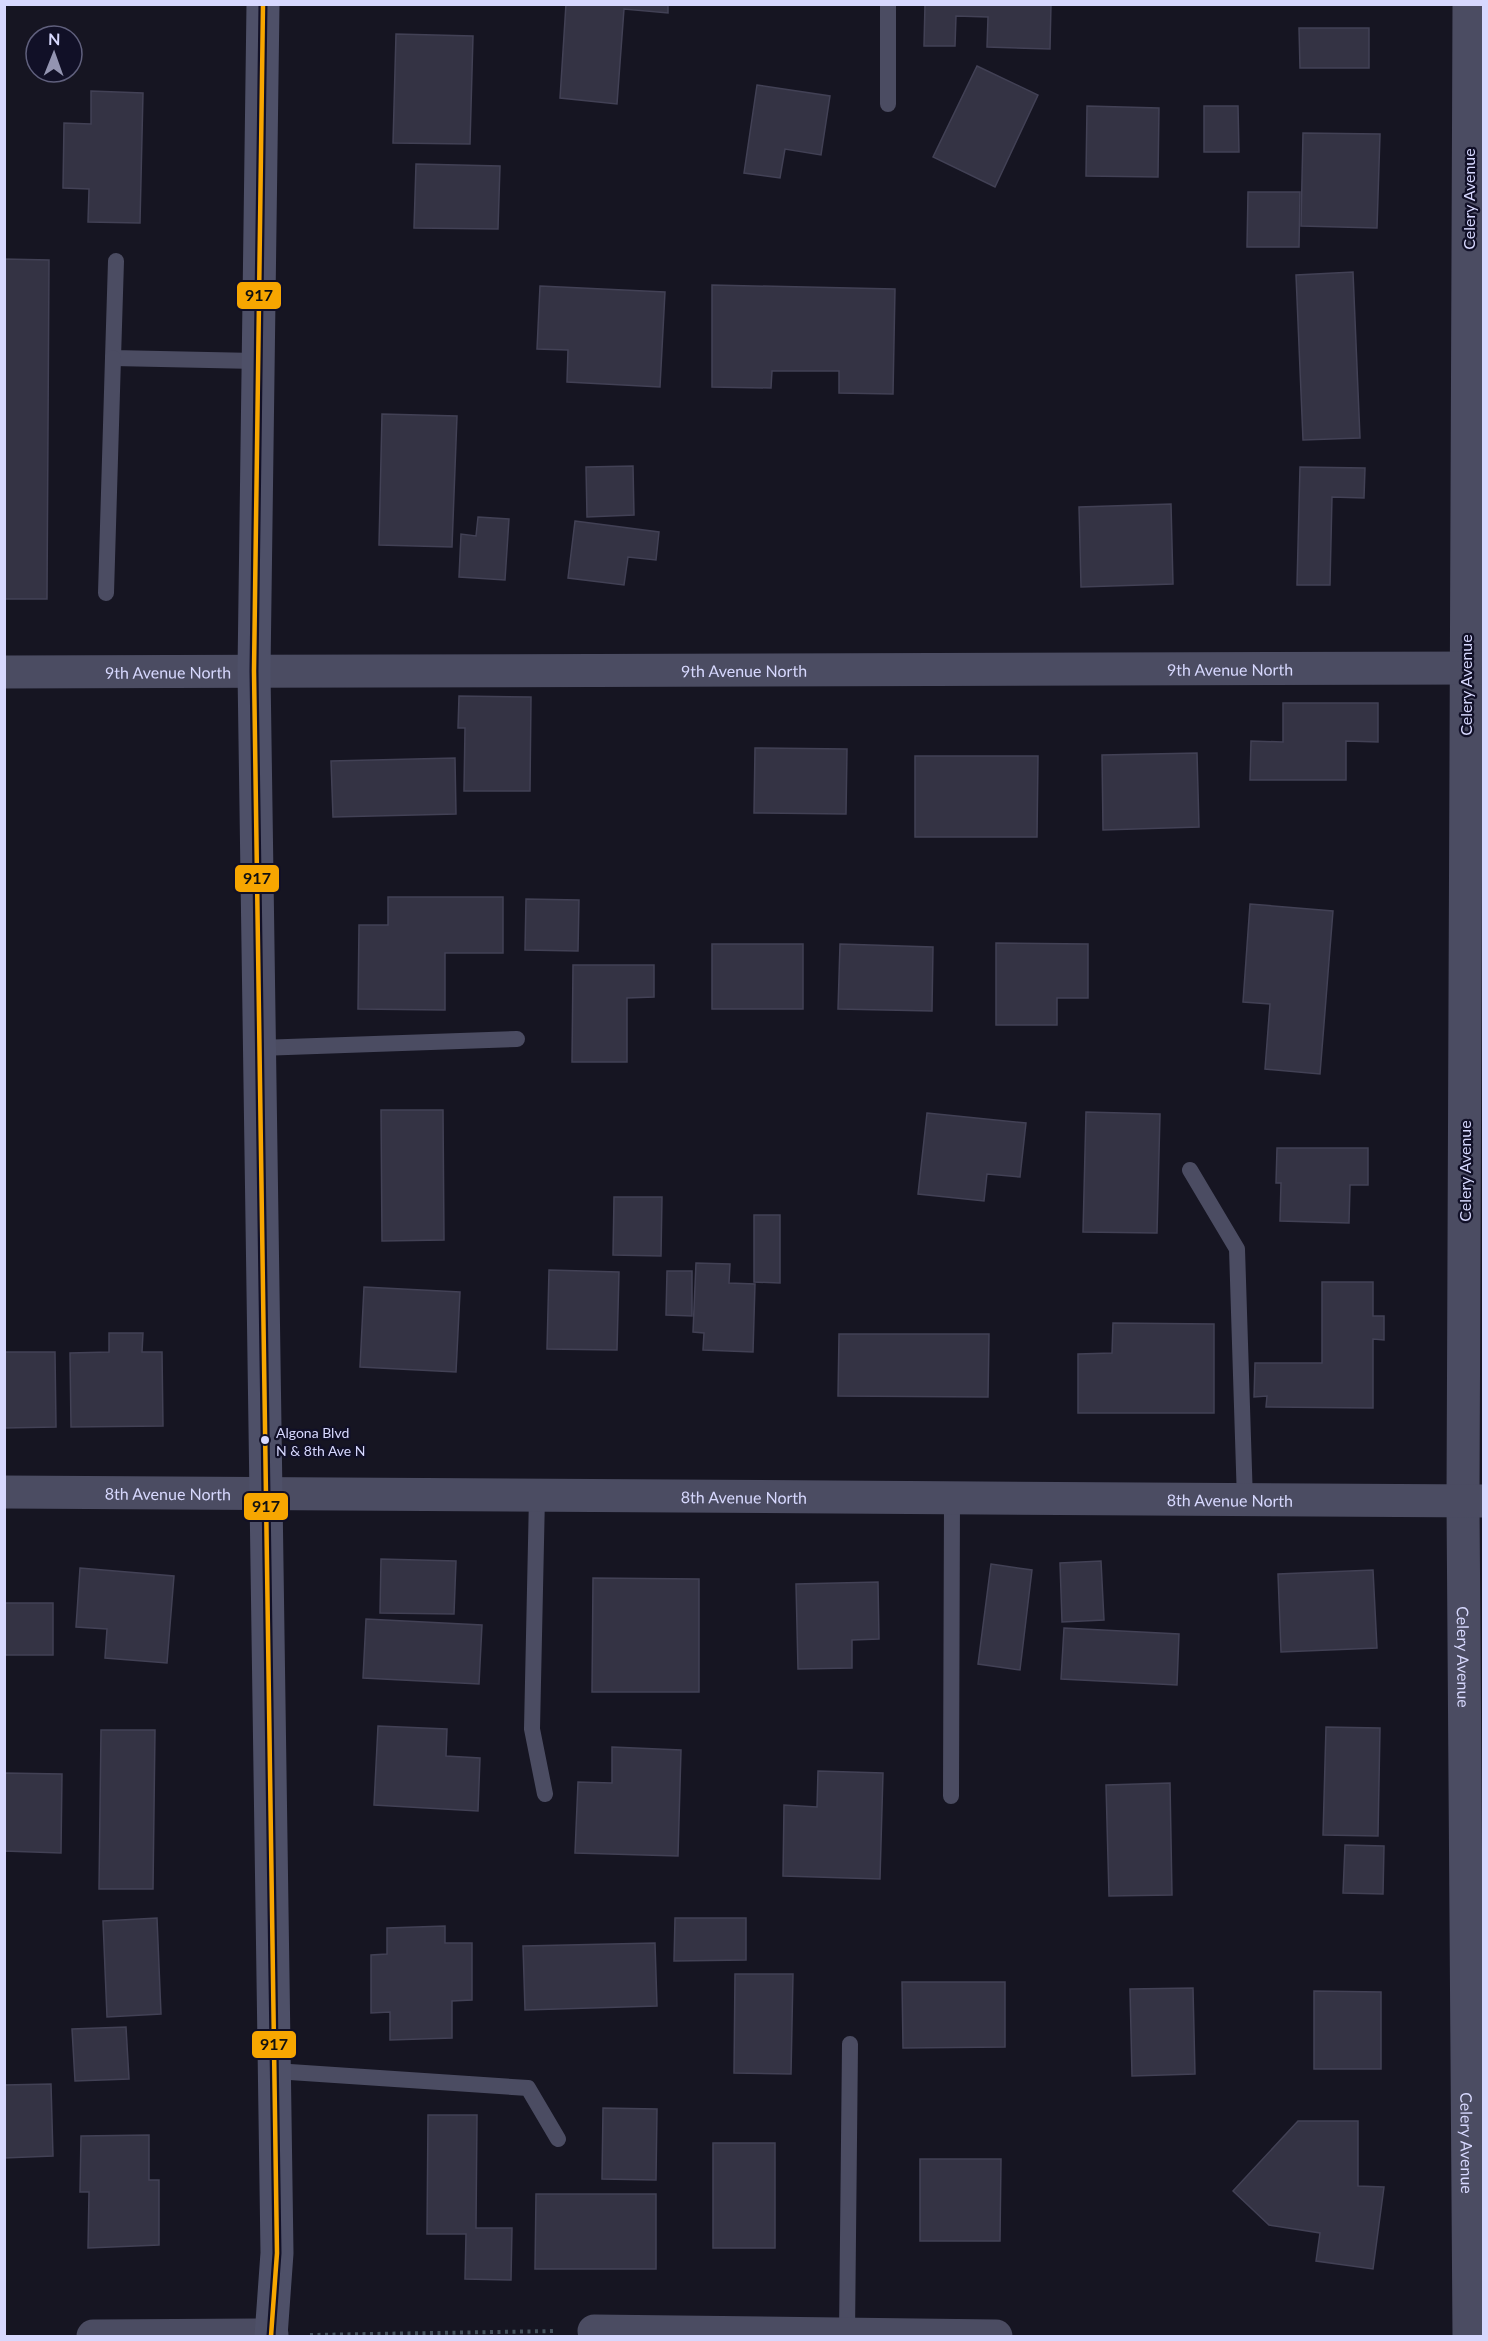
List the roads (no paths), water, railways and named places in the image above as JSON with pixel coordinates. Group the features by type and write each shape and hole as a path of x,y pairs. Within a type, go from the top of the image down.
{"street":[{"path":"93,2337 271,2336 277,2253 254,671 263,4"},
{"name":"Celery Avenue","path":"1468,4 1474,668 1469,2337"},
{"name":"9th Avenue North","path":"4,672 1474,668"},
{"name":"8th Avenue North","path":"4,1492 1473,1502"},
{"path":"594,2331 996,2337"}],"lane":[{"path":"888,4 888,104"},
{"path":"106,593 116,261"},
{"path":"113,358 258,361"},
{"path":"259,1048 517,1039"},
{"path":"1190,1170 1237,1249 1245,1500"},
{"path":"537,1496 532,1729 545,1794"},
{"path":"951,1796 952,1499"},
{"path":"847,2334 850,2044"},
{"path":"275,2072 528,2088 558,2139"}],"place":[{"name":"Algona Blvd N & 8th Ave N","path":"265,1440"}]}
